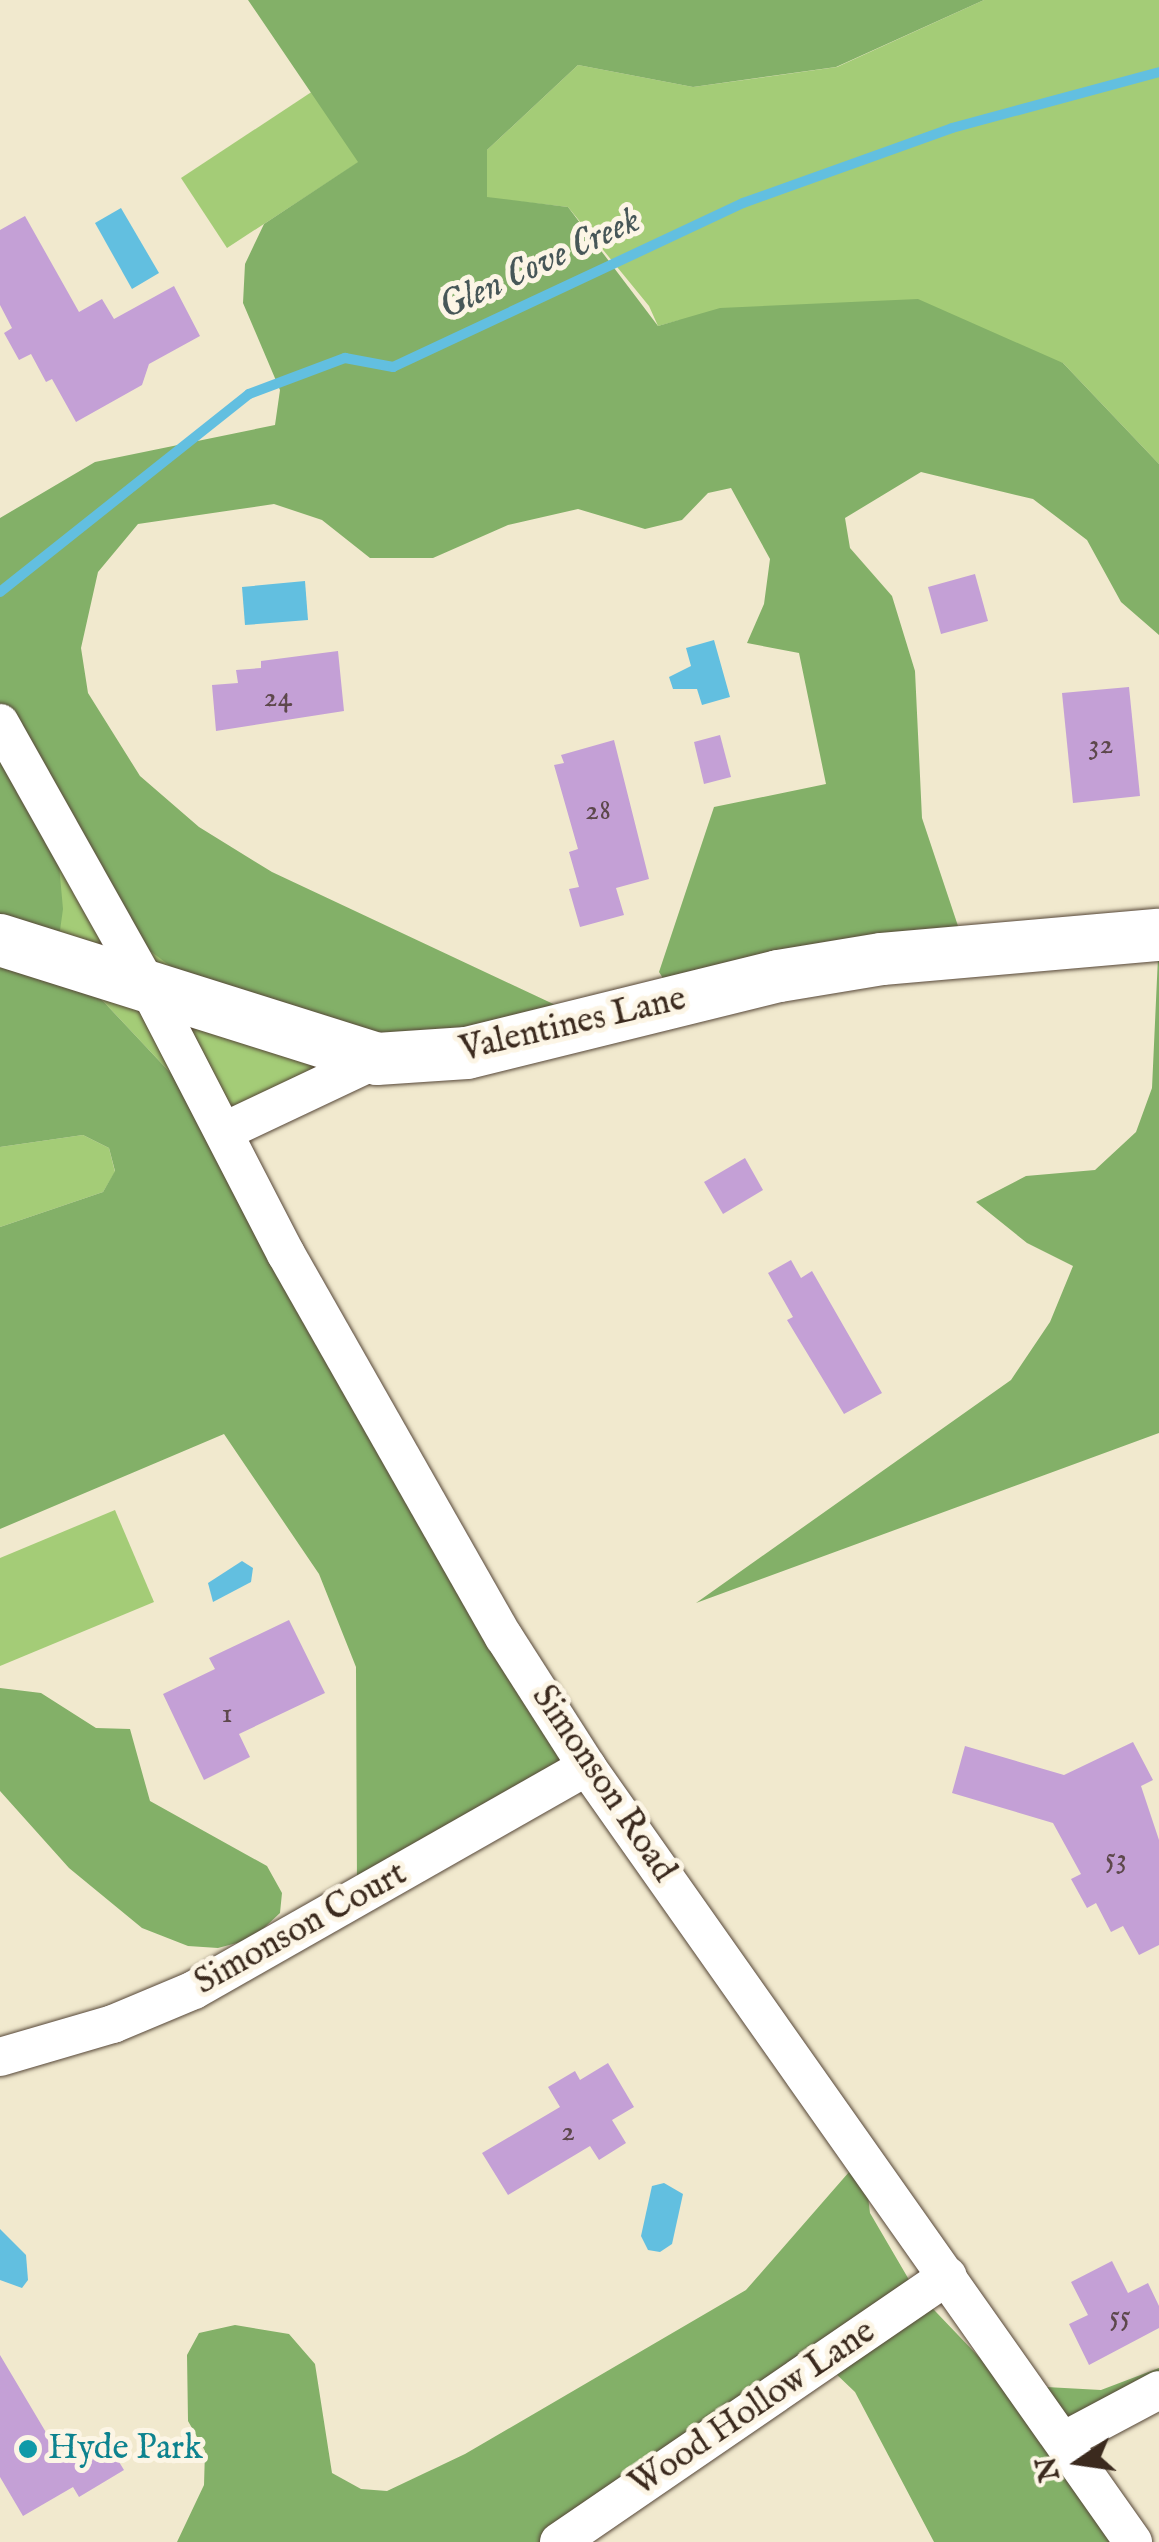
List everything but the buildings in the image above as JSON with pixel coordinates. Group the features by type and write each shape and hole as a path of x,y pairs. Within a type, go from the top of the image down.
{"street":[{"name":"Simonson Road","path":"0,723 145,982 404,1465 588,1767 1065,2440 1133,2542"},
{"name":"Valentines Lane","path":"0,940 145,982 376,1059 467,1053 779,976 882,959 1159,935"},
{"path":"225,1131 376,1059"},
{"name":"Simonson Court","path":"0,2056 112,2024 194,1990 588,1767"},
{"name":"Wood Hollow Lane","path":"559,2542 948,2276"},
{"path":"1065,2440 1159,2390"}],"green space":[{"path":"248,0 984,0 836,67 693,87 578,65 487,150 487,197 568,207 658,326 720,308 918,299 1063,363 1159,464 1159,635 1121,602 1087,540 1033,499 921,472 845,518 850,548 892,596 915,671 922,818 966,950 678,1002 659,972 714,807 826,784 799,653 747,643 764,604 770,559 731,488 708,493 682,520 645,529 578,509 508,525 433,558 370,558 322,520 274,504 138,524 98,572 81,648 88,693 140,776 199,827 272,872 596,1024 467,1053 238,1017 149,950 53,798 63,909 57,952 225,1131 587,1767 357,1887 356,1667 319,1574 224,1434 0,1529 0,1227 103,1192 115,1171 109,1148 83,1135 0,1147 0,518 95,462 275,425 280,390 243,303 245,264 264,224 358,162"},
{"path":"984,0 1159,0 1159,464 1063,363 680,320 658,326 649,306 568,207 487,198 487,150 578,65 693,87 837,67"},
{"path":"313,91 359,162 227,248 181,178"},
{"path":"53,796 377,1059 225,1131 57,952"},
{"path":"1159,935 1159,1433 696,1603 1011,1380 1050,1322 1073,1266 1027,1243 976,1202 1026,1176 1095,1170 1136,1132 1152,1088"},
{"path":"83,1135 109,1148 115,1172 103,1192 0,1227 0,1147"},
{"path":"115,1510 154,1602 0,1666 0,1558"},
{"path":"0,1688 41,1693 96,1728 130,1729 150,1801 267,1866 282,1893 280,1913 252,1939 218,1948 188,1946 142,1928 69,1868 0,1791"},
{"path":"863,2156 870,2213 915,2290 979,2357 1046,2387 1101,2390 1159,2368 1159,2380 1066,2439 1128,2542 934,2542 855,2392 833,2371 558,2542 177,2542 204,2485 205,2451 188,2421 187,2355 199,2333 235,2325 289,2334 315,2364 332,2473 361,2489 387,2491 465,2454 746,2290"}],"water":[{"path":"121,208 159,273 132,289 95,223"},
{"path":"305,581 308,620 245,625 242,587"},
{"path":"714,640 730,697 702,705 697,689 673,689 669,677 691,666 686,648"},
{"path":"242,1561 253,1568 251,1582 213,1602 208,1583"},
{"path":"664,2183 683,2194 672,2244 660,2252 648,2250 641,2236 652,2186"},
{"path":"0,2229 26,2255 28,2280 22,2288 0,2280"}],"waterway":[{"name":"Glen Cove Creek","path":"0,592 249,394 345,358 393,367 743,203 952,128 1159,72"}],"place":[{"name":"Hyde Park","path":"28,2449"}]}
